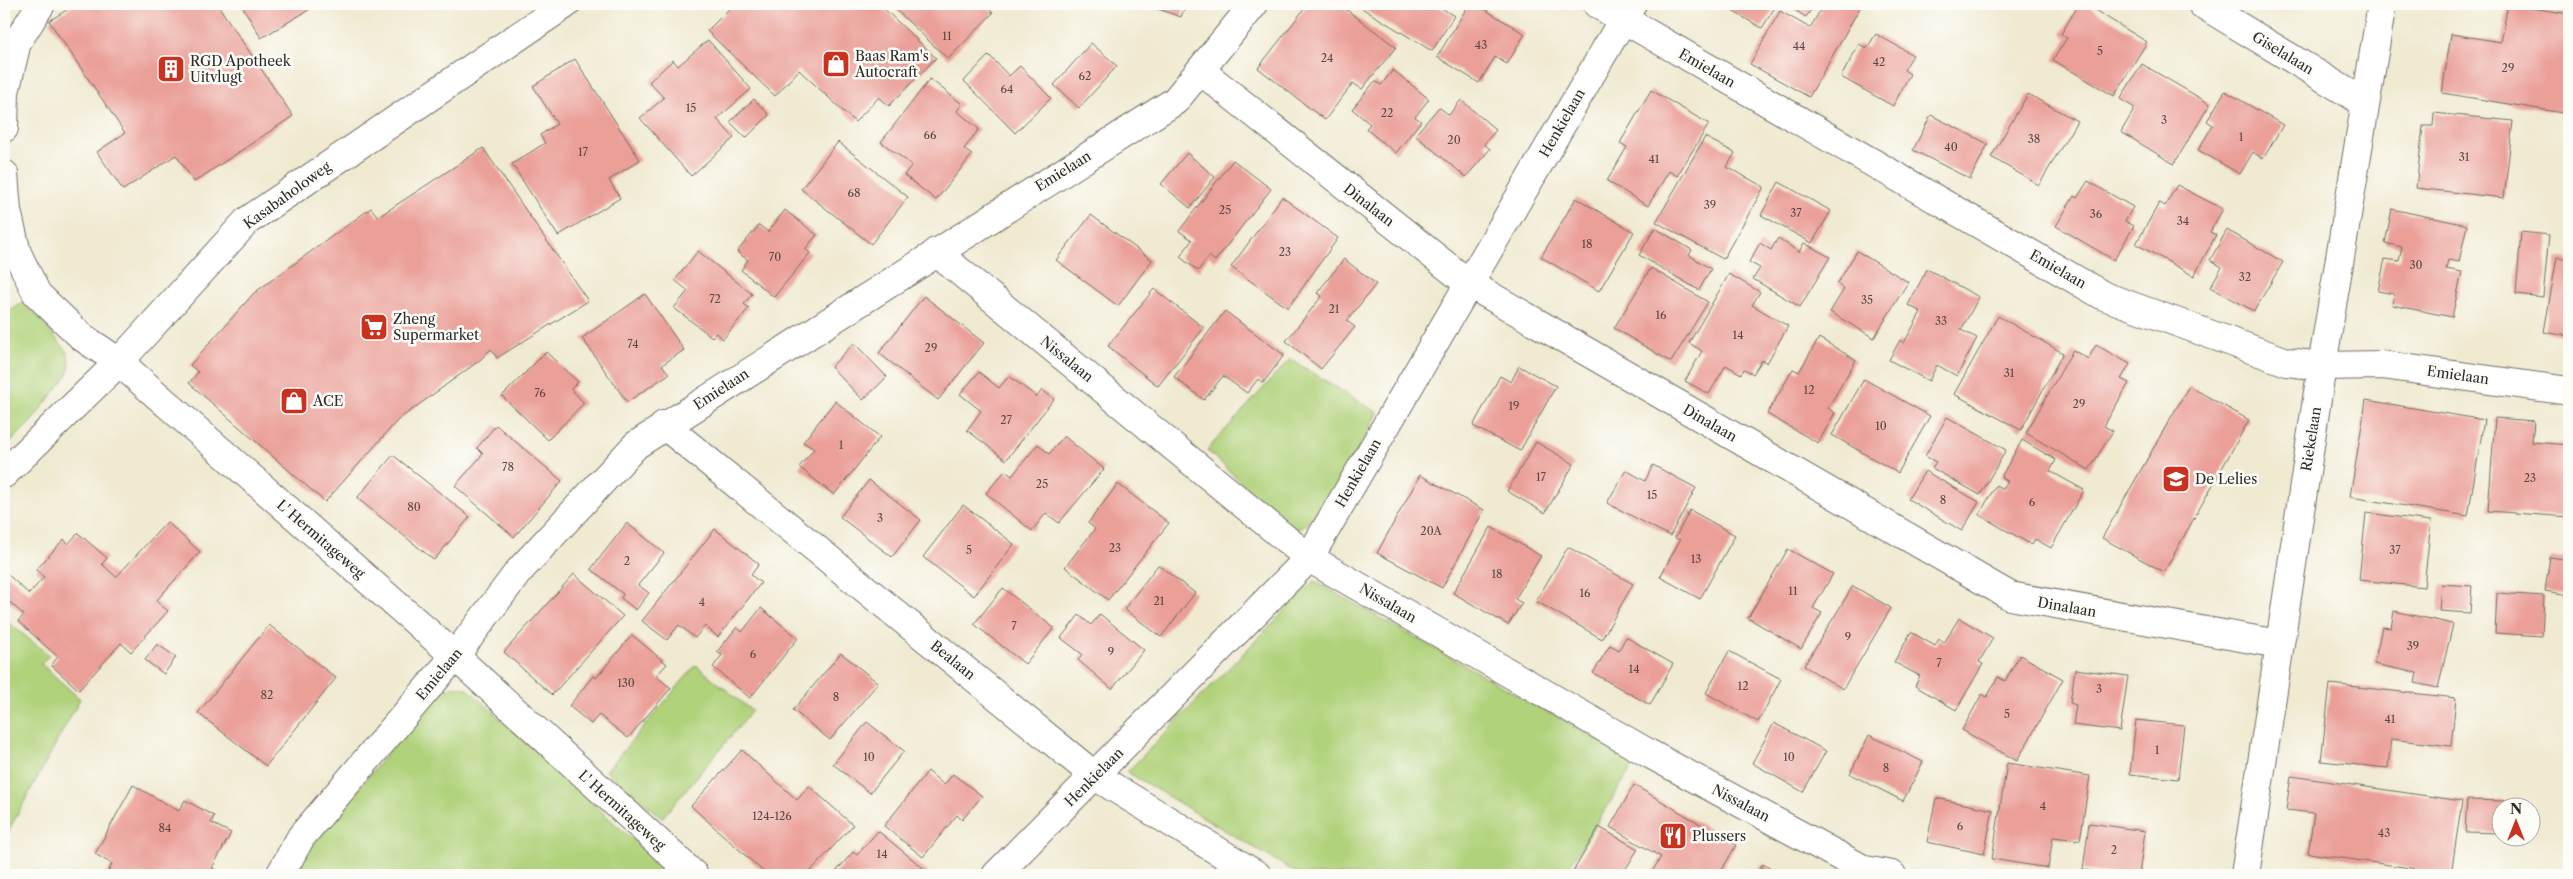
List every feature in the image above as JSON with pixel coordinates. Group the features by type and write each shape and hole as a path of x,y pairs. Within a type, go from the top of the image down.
{"street":[{"path":"4,128 5,92 17,42 42,4"},
{"name":"Kasabaholoweg","path":"4,474 119,362 247,221 566,4"},
{"name":"Emielaan","path":"280,875 301,837 454,656 519,570 636,445 664,425 1175,101 1254,4"},
{"name":"Emielaan","path":"1597,4 1628,12 2104,296 2287,362 2322,366 2382,365 2569,391"},
{"name":"Giselalaan","path":"2202,4 2365,103"},
{"name":"Riekelaan","path":"2245,875 2322,366 2382,4"},
{"name":"Henkielaan","path":"996,875 1309,558 1628,12"},
{"name":"Dinalaan","path":"1201,71 1468,283 2010,596 2279,644"},
{"name":"L' Hermitageweg","path":"4,174 7,211 17,253 38,294 82,337 119,362 454,656 694,875"},
{"name":"Nissalaan","path":"936,252 1309,558 1648,753 1865,870 1892,875"},
{"name":"Bealaan","path":"664,425 1095,776 1257,875"}],"green space":[{"path":"25,301 66,350 70,362 68,374 31,422 4,449 4,315"},
{"path":"1290,359 1378,413 1328,504 1302,528 1291,529 1207,450"},
{"path":"1314,581 1636,761 1564,875 1300,875 1127,772"},
{"path":"4,619 49,655 41,664 80,699 4,839"},
{"path":"696,665 752,711 662,818 606,771"},
{"path":"456,686 468,689 671,875 295,875 307,852 433,697 444,689"}],"building":[{"name":"RGD Apotheek Uitvlugt","path":"76,4 217,4 293,116 194,182 176,155 123,190 97,152 125,133 49,21"},
{"path":"241,4 319,4 261,38"},
{"name":"Baas Ram's Autocraft","path":"734,4 879,4 936,58 889,106 879,97 855,122 799,70 775,96 707,31"},
{"path":"890,4 988,4 986,6 993,13 948,59"},
{"path":"1145,4 1186,4 1181,17"},
{"path":"1308,4 1339,4 1396,47 1362,89 1353,83 1325,120 1258,68"},
{"path":"1355,4 1435,4 1454,16 1432,51"},
{"path":"1469,4 1476,4 1525,34 1507,64 1495,57 1479,83 1437,57"},
{"path":"1720,4 1777,4 1762,28"},
{"path":"1785,4 1815,4 1806,17"},
{"path":"1824,4 1862,4 1809,97 1750,64 1780,11 1810,28"},
{"path":"2079,4 2085,4 2147,42 2114,96 2053,60 2067,38 2061,34"},
{"path":"2508,4 2569,14 2569,114 2442,93 2451,34 2501,42"},
{"path":"1876,34 1913,55 1904,70 1910,74 1893,106 1841,77 1859,44 1867,48"},
{"path":"708,40 751,89 717,119 734,138 691,176 640,118 664,98 649,82 673,60 678,66"},
{"path":"1091,43 1117,66 1079,108 1054,85"},
{"path":"989,55 1009,76 1020,66 1051,98 1015,133 964,81"},
{"path":"575,59 640,160 609,180 620,198 558,236 512,164 545,143 540,135 557,124 533,86"},
{"path":"2142,64 2210,104 2174,164 2121,132 2135,108 2120,99"},
{"path":"1393,70 1429,99 1415,117 1421,121 1396,153 1366,129 1370,124 1352,109 1375,81 1381,85"},
{"path":"930,79 962,104 957,111 979,129 964,149 972,155 936,200 904,175 912,165 881,142"},
{"path":"1651,90 1709,124 1677,176 1669,171 1648,206 1607,181 1627,147 1620,143"},
{"path":"2225,91 2283,125 2263,159 2253,152 2240,174 2198,150 2213,125 2207,121"},
{"path":"2028,94 2077,121 2039,185 1991,157"},
{"path":"754,99 769,115 746,138 730,122"},
{"path":"1461,100 1496,130 1484,144 1490,149 1466,177 1415,135 1439,107 1449,115"},
{"path":"2434,113 2513,121 2504,198 2416,188 2423,126 2433,126"},
{"path":"1931,115 1988,144 1970,179 1913,150"},
{"path":"1705,137 1735,153 1727,167 1764,187 1723,259 1656,222"},
{"path":"838,142 908,197 871,244 801,189"},
{"path":"483,148 588,301 497,358 491,349 480,360 398,420 325,502 189,383 198,372 190,365 254,293 371,208 378,217"},
{"path":"1187,153 1215,177 1190,208 1161,184"},
{"path":"1233,160 1271,189 1215,261 1209,256 1198,271 1180,257 1192,240 1179,231"},
{"path":"2088,181 2133,207 2125,221 2134,226 2114,260 2056,226 2074,196 2077,198"},
{"path":"1779,182 1831,211 1812,243 1761,215"},
{"path":"2177,185 2223,209 2210,232 2216,235 2194,276 2136,244 2159,203 2165,206"},
{"path":"1282,197 1338,238 1288,308 1231,267"},
{"path":"1576,198 1634,232 1599,291 1541,257"},
{"path":"2392,209 2467,225 2459,262 2448,260 2446,269 2462,272 2452,317 2392,305 2394,294 2378,291 2385,259 2399,261 2402,247 2385,243"},
{"path":"785,210 817,235 805,249 810,253 774,297 741,270 748,260 737,252 759,225 768,232"},
{"path":"1091,215 1152,260 1118,306 1056,260"},
{"path":"1655,228 1692,250 1689,255 1711,269 1699,290 1639,255"},
{"path":"2227,230 2283,262 2254,311 2210,287 2222,267 2210,260"},
{"path":"2521,232 2549,235 2543,297 2516,294"},
{"path":"1778,238 1799,252 1804,243 1830,257 1800,307 1753,279 1760,268 1749,262 1760,243 1771,250"},
{"path":"698,251 752,294 744,304 749,308 723,339 716,333 712,337 674,308 688,291 675,280"},
{"path":"1857,251 1908,282 1874,338 1830,312 1844,289 1837,284"},
{"path":"2557,257 2569,259 2569,336 2544,332"},
{"path":"1344,259 1376,284 1347,321 1355,327 1321,369 1286,341 1322,296 1317,293"},
{"path":"1651,268 1708,302 1671,362 1614,328"},
{"path":"1927,269 1979,297 1961,330 1977,338 1957,376 1937,365 1929,381 1889,360 1900,340 1904,343 1921,312 1908,305"},
{"path":"1729,274 1760,292 1752,305 1788,326 1767,363 1762,360 1753,374 1744,369 1741,374 1726,365 1709,394 1685,381 1702,351 1689,343"},
{"path":"1154,289 1204,328 1158,386 1108,346"},
{"path":"645,294 684,350 662,365 669,374 627,402 582,338"},
{"path":"924,296 984,343 938,400 879,353"},
{"path":"1225,311 1284,355 1263,383 1258,379 1247,393 1223,376 1204,400 1174,377"},
{"path":"1998,316 2063,353 2021,430 1954,394"},
{"path":"1819,338 1856,360 1828,408 1835,413 1818,443 1767,414 1793,369 1799,372"},
{"path":"854,343 887,377 863,400 831,367"},
{"path":"2096,345 2130,364 2121,379 2129,383 2104,426 2113,431 2089,470 2026,433 2073,350 2088,359"},
{"path":"546,352 578,382 571,389 584,403 548,440 502,396"},
{"path":"1519,366 1556,386 1520,451 1473,426 1500,376 1511,382"},
{"path":"979,372 999,388 1009,376 1037,397 1042,390 1054,399 1006,460 967,430 981,411 960,394"},
{"path":"1864,379 1930,416 1898,473 1832,435"},
{"name":"De Lelies","path":"2189,386 2249,420 2164,572 2102,538"},
{"path":"2366,400 2484,420 2468,516 2350,497"},
{"path":"835,401 880,437 834,495 799,467 814,449 803,442"},
{"path":"1947,417 2006,450 1980,495 1932,468 1936,462 1925,456"},
{"path":"2495,418 2534,421 2532,442 2569,445 2569,517 2488,511"},
{"path":"496,425 562,481 514,537 455,486 483,454 477,448"},
{"path":"1064,436 1104,469 1059,523 1046,513 1032,531 986,493 1005,471 1012,476 1038,444 1049,454"},
{"path":"2022,440 2056,460 2050,471 2084,490 2051,548 2035,539 2032,545 1979,515 1996,485 2003,489 2008,481 2001,477"},
{"path":"1536,442 1574,464 1545,513 1507,491"},
{"path":"393,455 470,517 434,560 357,498"},
{"path":"1653,465 1696,488 1670,536 1607,503 1626,470 1645,481"},
{"path":"1925,471 1979,502 1962,531 1908,499"},
{"path":"1420,475 1484,510 1442,588 1377,553"},
{"path":"869,480 921,520 892,557 840,517"},
{"path":"1118,484 1169,523 1108,600 1065,567 1095,529 1088,523"},
{"path":"963,505 1014,544 974,596 923,557"},
{"path":"1690,510 1735,535 1700,599 1660,577 1680,540 1675,538"},
{"path":"2366,513 2431,521 2424,587 2359,580"},
{"path":"167,522 200,552 156,601 168,611 131,652 121,643 79,690 51,665 58,657 18,621 24,615 4,597 4,571 29,594 44,577 36,570 64,539 68,544 78,533 107,558 102,564 116,577"},
{"path":"627,523 664,553 638,585 649,593 636,610 621,598 623,594 591,569"},
{"path":"1491,527 1541,556 1515,599 1522,603 1508,625 1453,593"},
{"path":"715,529 759,564 751,575 761,583 718,637 705,626 695,638 679,625 667,640 642,621"},
{"path":"1568,547 1633,584 1602,639 1536,601"},
{"path":"1788,549 1833,574 1813,608 1822,613 1801,649 1748,618"},
{"path":"2550,557 2569,560 2569,595 2545,591"},
{"path":"1158,565 1195,593 1161,637 1124,609"},
{"path":"574,574 623,616 552,695 504,652"},
{"path":"2441,584 2472,586 2470,613 2439,611"},
{"path":"1853,586 1891,608 1843,689 1804,666"},
{"path":"1003,588 1054,628 1025,664 974,624"},
{"path":"2497,593 2544,596 2542,636 2495,633"},
{"path":"761,608 798,638 750,698 713,667 722,655 717,652 737,627 742,632"},
{"path":"2394,611 2453,624 2438,688 2415,683 2417,673 2374,664 2382,627 2391,628"},
{"path":"1100,614 1144,650 1112,689 1078,660 1082,654 1061,638 1079,615 1091,625"},
{"path":"1959,618 1993,638 1979,662 1983,664 1956,710 1915,686 1920,676 1894,662 1911,632 1935,646 1939,639 1944,643"},
{"path":"269,625 336,678 266,766 198,713"},
{"path":"632,635 667,664 656,676 671,688 628,738 599,715 591,724 569,706 593,676 596,678"},
{"path":"1626,637 1673,664 1650,705 1593,673 1610,645 1619,650"},
{"path":"157,644 176,657 164,674 145,660"},
{"path":"1729,651 1781,679 1758,722 1706,693"},
{"path":"841,653 878,683 830,740 793,710"},
{"path":"2020,655 2063,679 2017,761 1962,730 1982,694 1987,697 1998,677 2005,681"},
{"path":"2075,669 2128,676 2120,731 2073,725 2076,705 2070,703"},
{"path":"2330,684 2456,698 2451,746 2391,739 2388,768 2321,761"},
{"path":"2136,720 2184,725 2178,779 2130,774"},
{"path":"867,722 904,751 870,793 833,764"},
{"path":"1774,723 1826,751 1803,792 1752,763"},
{"path":"1869,735 1923,762 1903,801 1850,774"},
{"path":"742,750 797,800 809,786 853,825 807,875 767,875 691,806"},
{"path":"2007,763 2090,776 2080,840 2053,837 2048,868 1992,859"},
{"path":"928,771 944,785 953,774 982,796 962,820 957,815 923,857 884,826"},
{"path":"2291,776 2462,801 2451,874 2308,853 2314,813 2286,810"},
{"path":"133,785 179,811 185,800 214,816 211,823 231,833 212,868 225,875 106,875 112,864 95,854"},
{"name":"Plussers","path":"1634,785 1736,845 1719,875 1650,875 1661,857 1610,827"},
{"path":"1936,798 1993,810 1984,854 1927,842"},
{"path":"2467,800 2490,801 2490,833 2465,832"},
{"path":"2089,823 2145,831 2139,875 2119,875 2083,870"},
{"path":"1599,827 1638,849 1622,875 1571,875"},
{"path":"878,831 928,872 925,875 833,875 853,852 857,855"},
{"path":"1763,864 1780,875 1755,875"}],"place":[{"name":"Baas Ram's Autocraft","path":"836,64"},
{"name":"RGD Apotheek Uitvlugt","path":"171,69"},
{"name":"Zheng Supermarket","path":"374,327"},
{"name":"ACE","path":"294,401"},
{"name":"De Lelies","path":"2176,479"},
{"name":"Plussers","path":"1673,836"}]}
